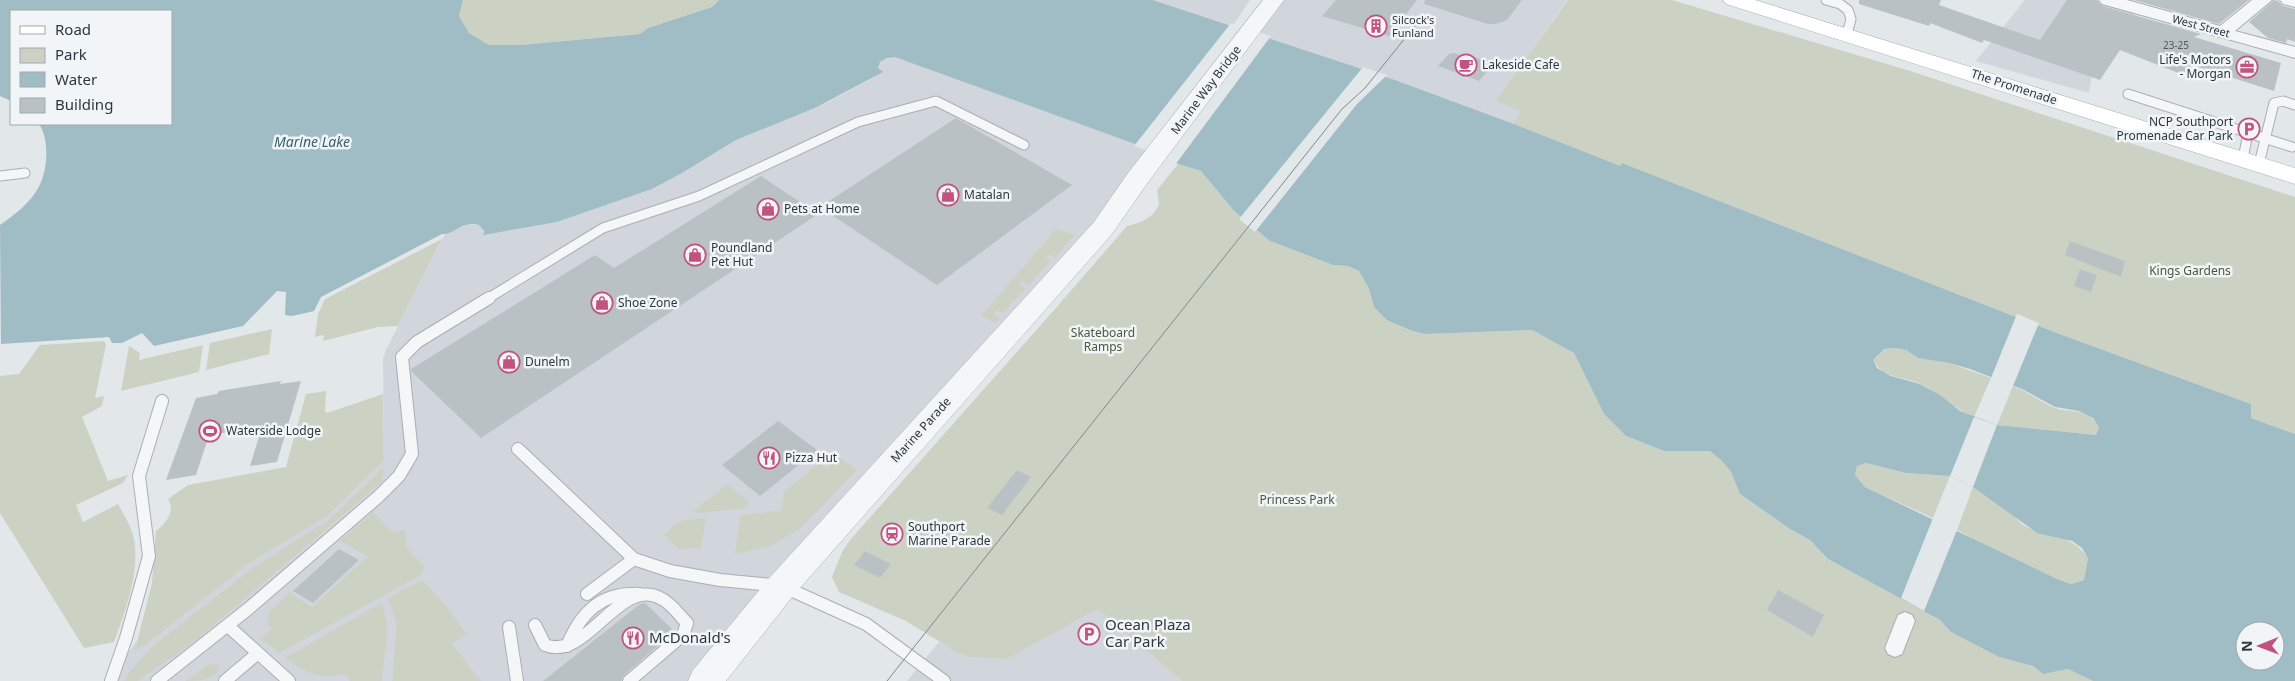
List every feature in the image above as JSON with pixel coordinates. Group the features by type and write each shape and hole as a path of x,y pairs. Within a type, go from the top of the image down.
{"main road":[{"name":"The Promenade","path":"1746,2 2295,176"}],"street":[{"name":"Marine Way Bridge","path":"1137,179 1274,0"},
{"name":"West Street","path":"2108,0 2295,53"},
{"path":"2223,32 2263,0"},
{"path":"2289,0 2295,2"},
{"name":"Marine Parade","path":"704,681 782,586 1103,228 1137,179"},
{"path":"1894,648 1905,621"}],"lane":[{"path":"1826,0 1850,10 1852,19 1847,34"},
{"path":"2128,94 2292,147"},
{"path":"157,681 228,626 389,486 409,462 412,454 402,357 418,342 603,228 699,196 858,122 936,101 1024,145"},
{"path":"2251,162 2264,138 2274,103 2282,101 2295,105"},
{"path":"2248,133 2251,162"},
{"path":"0,176 25,172"},
{"path":"111,681 126,638 149,556 139,476 162,401"},
{"path":"518,449 634,558 670,571 712,579 782,586 866,624 944,681"},
{"path":"587,594 634,558"},
{"path":"535,625 545,645 558,649 573,643 624,602 644,594 659,597 687,623 683,635 629,681"},
{"path":"228,626 289,681"},
{"path":"508,627 517,681"},
{"path":"225,681 258,652"}],"shaded area":[{"path":"1154,0 1250,0 1233,26"},
{"path":"1274,0 1567,0 1497,101 1522,111 1514,124 1395,80 1251,33"},
{"path":"2025,0 2089,0 2135,13 2091,79 2089,93 1976,61"},
{"path":"891,57 900,57 1157,152 700,681 111,681 113,674 139,638 384,460 383,358 445,234 465,224 479,225 482,228 483,234 557,222 652,189 736,140 828,102 871,79 882,72 878,68 880,62"},
{"name":"Ocean Plaza Car Park","path":"1098,609 1182,681 907,681 939,642 968,657 1007,659"}],"green space":[{"path":"463,0 719,0 712,7 648,28 640,34 521,45 489,45 469,33 459,16"},
{"name":"Kings Gardens","path":"1568,0 1672,0 1907,70 2295,197 2295,434 2251,418 2251,404 2062,335 1622,163 1620,167 1514,124 1521,111 1496,101"},
{"name":"Princess Park","path":"1178,164 1201,171 1235,212 1270,241 1333,265 1348,266 1359,271 1369,289 1374,307 1413,331 1425,334 1532,330 1574,353 1604,414 1626,436 1664,451 1710,451 1731,472 1740,494 1790,529 1810,540 1828,559 1940,620 1951,632 1999,657 2033,666 2043,674 2068,669 2093,681 1182,681 1098,609 1007,659 968,657 906,621 839,592 832,577 842,552 850,540 1127,226 1142,221 1154,213 1159,204 1157,190"},
{"path":"1056,229 1075,235 1055,257 1048,254 1045,258 1051,260 1029,285 1022,282 1019,285 1026,288 1003,313 996,310 993,314 1001,318 996,323 981,316"},
{"path":"442,239 398,326 378,327 323,341 324,335 315,337 318,314 325,299"},
{"path":"272,329 269,354 206,370 210,343"},
{"path":"104,341 106,345 95,398 104,396 102,406 82,417 108,481 128,475 123,483 76,505 83,522 118,504 132,532 135,545 135,559 131,588 114,642 84,648 0,513 0,376 19,374 40,345"},
{"path":"203,345 199,372 121,391 129,346 140,353 139,360"},
{"path":"1884,349 1906,350 1918,358 1949,363 1991,378 1974,417 1921,384 1882,371 1873,360"},
{"path":"2013,386 2055,408 2080,412 2090,416 2099,428 2096,435 1997,425"},
{"path":"326,391 325,411 327,413 383,394 384,460 327,516 249,563 147,644 135,650 152,583 156,531 166,521 170,513 171,508 168,499 188,485 286,467 306,394"},
{"path":"840,458 857,470 801,528 771,546 735,554 740,515 781,511 784,492 820,462 827,469 835,459"},
{"path":"1866,463 1906,473 1950,476 1933,518 1865,487 1855,475 1857,466"},
{"path":"383,468 383,481 195,641 138,681 124,681 128,673 152,647 251,569 329,520"},
{"path":"728,484 749,503 742,509 698,513 694,510"},
{"path":"1973,487 2009,511 2023,525 2066,540 2082,550 2088,558 2084,580 2071,584 2057,579 2007,557 1957,530"},
{"path":"373,512 392,532 406,530 407,548 424,566 421,575 279,653 260,639 272,629 268,625 269,612 290,592 312,607 368,556 340,541"},
{"path":"706,518 701,548 678,549 664,534 680,521"},
{"path":"422,580 446,605 466,634 452,644 481,681 392,681 397,625 388,598"},
{"path":"381,603 385,612 387,631 382,681 350,681 344,674 320,676 306,671 285,658"},
{"path":"207,665 218,665 219,669 213,676 200,680 185,681"}],"water":[{"name":"Marine Lake","path":"0,0 463,0 459,16 469,33 489,45 521,45 640,34 648,28 712,7 719,0 1153,0 1395,80 1620,166 1622,163 2062,335 2251,404 2251,418 2295,434 2295,681 2093,681 2068,669 2043,674 2033,666 1999,657 1951,632 1940,620 1828,559 1810,540 1790,529 1740,494 1731,472 1710,451 1664,451 1626,436 1604,414 1574,353 1532,330 1425,334 1387,320 1374,307 1369,289 1359,271 1348,266 1333,265 1270,241 1235,212 1201,171 1178,164 1157,152 895,57 887,58 880,62 878,68 883,72 817,107 736,140 652,189 557,222 483,235 484,231 479,225 467,224 442,234 321,297 314,311 292,316 285,315 286,292 277,291 243,326 154,346 142,333 122,343 112,343 109,337 1,344 0,225 25,205 37,191 41,182 46,161 46,151 45,137 40,125 172,125 172,10 10,10 10,101 0,96","holes":["1894,348 1906,350 1918,358 1949,363 1970,369 2022,389 2055,407 2079,411 2093,418 2099,428 2096,435 1997,425 1960,411 1940,395 1920,384 1891,376 1877,368 1873,360 1884,349","1866,463 1906,473 1950,476 1973,487 2037,533 2072,541 2082,548 2088,558 2084,580 2071,584 2057,579 1865,487 1855,475 1857,466"]}],"pier":[{"path":"1231,23 1271,36 1175,165 1156,154 1134,146"},
{"path":"1363,67 1387,75 1357,104 1255,232 1239,219"},
{"path":"2017,314 2039,323 2013,386 1991,378"},
{"path":"1974,417 1997,425 1973,487 1950,476"},
{"path":"1933,518 1957,530 1924,611 1901,598"}],"building":[{"name":"Silcock's Funland","path":"1336,0 1417,0 1389,36 1322,16"},
{"path":"1425,0 1522,0 1507,20 1496,24 1488,24 1424,4"},
{"path":"1859,0 1941,0 1939,5 2040,40 2067,0 2097,0 2102,6 2201,34 2194,37 2281,63 2274,91 2192,65 2186,76 2120,50 2100,80 1984,40 1982,43 1930,23 1929,26 1859,4"},
{"path":"2134,0 2249,0 2219,24"},
{"path":"2274,0 2283,6 2295,9 2295,42 2287,39 2286,43 2268,38 2249,22"},
{"name":"Lakeside Cafe","path":"1454,53 1473,59 1475,57 1493,64 1479,81 1438,66 1449,54"},
{"name":"Matalan","path":"956,118 1072,185 937,285 820,207"},
{"path":"761,176 818,214 481,438 412,372 411,369 595,255 614,268"},
{"path":"2070,241 2125,261 2121,277 2065,255"},
{"path":"2080,269 2097,275 2091,292 2074,286"},
{"name":"Waterside Lodge","path":"281,381 280,384 301,381 277,462 250,466 262,427 209,435 196,475 166,480 196,398 217,394 219,391"},
{"name":"Pizza Hut","path":"778,421 817,450 760,496 722,465"},
{"path":"1017,470 1031,477 1002,515 987,508"},
{"path":"339,549 359,560 313,603 293,591"},
{"path":"865,551 891,564 880,578 854,565"},
{"path":"1778,590 1824,615 1813,637 1767,610"},
{"name":"McDonald's","path":"645,603 672,629 665,635 668,637 624,675 621,681 543,681 640,604"}],"tram line":[{"path":"887,681 1342,109 1365,88 1422,17"}],"place":[{"name":"Silcock's Funland","path":"1376,26"},
{"name":"Lakeside Cafe","path":"1466,65"},
{"name":"Life's Motors - Morgan","path":"2247,67"},
{"name":"NCP Southport Promenade Car Park","path":"2249,129"},
{"name":"Matalan","path":"948,195"},
{"name":"Pets at Home","path":"768,209"},
{"name":"Poundland Pet Hut","path":"695,255"},
{"name":"Shoe Zone","path":"602,303"},
{"name":"Dunelm","path":"509,362"},
{"name":"Waterside Lodge","path":"210,431"},
{"name":"Pizza Hut","path":"769,458"},
{"name":"Southport Marine Parade","path":"892,534"},
{"name":"Ocean Plaza Car Park","path":"1089,634"},
{"name":"McDonald's","path":"633,638"}],"park label":[{"name":"Skateboard Ramps","path":"1103,340"}]}
